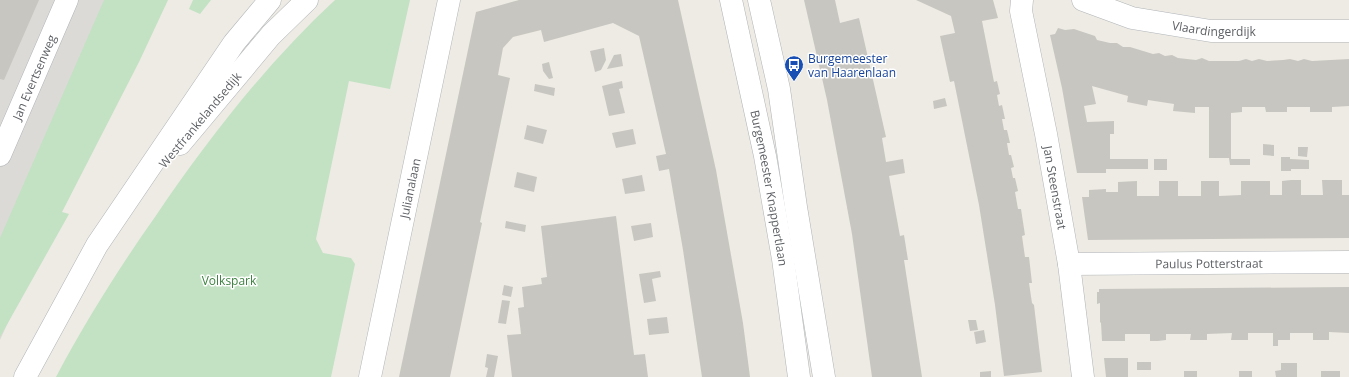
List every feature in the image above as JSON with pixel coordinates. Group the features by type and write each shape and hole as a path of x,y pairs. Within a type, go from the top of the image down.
{"street":[{"name":"Jan Evertsenweg","path":"0,155 67,0"},
{"name":"Westfrankelandsedijk","path":"25,377 97,245 234,43 270,0"},
{"name":"Westfrankelandsedijk","path":"97,245 270,35 307,0"},
{"name":"Julianalaan","path":"370,377 449,0"},
{"name":"Burgemeester Knappertlaan","path":"731,0 765,156 783,259 799,377"},
{"name":"Burgemeester Knappertlaan","path":"759,0 779,89 796,208 824,377"},
{"name":"Jan Steenstraat","path":"1022,0 1021,11 1046,134 1069,264 1083,377"},
{"name":"Vlaardingerdijk","path":"1083,0 1132,18 1211,31 1349,31"},
{"name":"Paulus Potterstraat","path":"1069,264 1349,262"}],"shaded area":[{"path":"0,0 154,0 0,340"}],"green space":[{"path":"104,0 168,0 139,62 62,212 69,214 0,337 0,238"},
{"path":"193,0 211,0 200,14 189,9"},
{"name":"Volkspark","path":"335,0 410,0 390,89 349,81 316,239 323,253 351,258 355,264 331,377 56,377 116,276 196,159 262,76 285,50"}],"building":[{"path":"0,0 39,0 4,80 0,79"},
{"path":"519,0 678,0 716,170 743,323 750,377 702,377 669,169 659,171 656,156 666,154 639,36 613,23 544,42 541,30 513,37 503,48 498,75 510,78 450,377 399,377 476,12"},
{"path":"804,0 835,0 840,23 859,18 886,137 882,138 886,162 903,159 905,173 889,176 900,236 904,235 908,260 904,260 922,377 872,377 852,234 827,100"},
{"path":"916,0 993,0 998,18 982,21 994,82 997,81 1000,94 997,95 999,106 1002,105 1005,119 1002,119 1004,130 1007,130 1010,143 1007,143 1009,155 1011,155 1014,167 1011,168 1013,178 1015,178 1018,191 1015,192 1018,209 1021,209 1025,235 1022,236 1025,257 1029,257 1032,283 1029,283 1032,303 1034,305 1042,372 1004,376 995,305 979,205 954,81 950,82 940,36 955,33 951,16"},
{"path":"1058,28 1065,30 1074,29 1095,36 1097,40 1117,43 1123,47 1130,47 1153,54 1159,53 1165,56 1172,55 1178,58 1196,60 1202,58 1209,61 1239,61 1246,59 1252,61 1259,59 1267,61 1290,59 1298,61 1304,59 1312,61 1349,59 1349,106 1332,107 1332,112 1310,112 1310,107 1287,107 1287,112 1266,112 1265,107 1242,107 1242,112 1231,113 1231,159 1250,159 1250,165 1230,165 1229,158 1209,158 1209,107 1195,107 1195,113 1173,111 1174,104 1148,100 1147,106 1127,102 1128,96 1092,86 1096,104 1084,106 1087,122 1114,121 1114,134 1110,134 1110,159 1148,159 1148,169 1106,169 1106,173 1077,173 1062,88 1050,35 1055,34"},
{"path":"604,48 606,60 601,70 595,72 590,51"},
{"path":"621,54 623,66 607,69 614,55"},
{"path":"549,62 553,78 549,79 543,71 542,64"},
{"path":"622,81 623,88 619,89 625,113 609,116 602,86"},
{"path":"535,84 555,88 554,96 534,91"},
{"path":"945,98 947,106 934,109 933,101"},
{"path":"527,125 547,130 543,144 524,139"},
{"path":"633,129 636,144 616,148 612,133"},
{"path":"1263,144 1274,145 1274,156 1263,155"},
{"path":"1298,147 1308,147 1307,157 1298,156"},
{"path":"1281,157 1309,160 1309,169 1291,169 1291,171 1281,171"},
{"path":"1154,159 1167,159 1167,170 1154,170"},
{"path":"517,172 537,177 534,192 514,187"},
{"path":"642,175 645,191 625,194 622,179"},
{"path":"1301,180 1301,195 1323,195 1322,180 1342,180 1342,195 1349,195 1349,238 1088,240 1082,197 1089,197 1089,190 1106,189 1106,192 1118,192 1118,182 1137,181 1137,196 1159,196 1159,181 1178,181 1178,196 1201,196 1201,181 1219,181 1219,196 1241,195 1241,181 1270,181 1270,195 1282,195 1282,181"},
{"path":"616,216 634,355 645,354 648,377 512,377 507,335 521,334 518,308 524,307 522,287 542,284 541,278 547,277 541,226"},
{"path":"506,221 526,225 525,232 505,228"},
{"path":"651,223 653,237 634,241 631,226"},
{"path":"660,271 661,277 652,279 656,301 644,303 639,274"},
{"path":"504,285 513,287 511,297 502,295"},
{"path":"1349,287 1349,333 1329,332 1329,340 1313,340 1313,333 1290,333 1290,340 1278,340 1278,346 1273,346 1273,333 1248,333 1248,340 1231,340 1232,333 1207,334 1207,340 1190,340 1191,334 1166,334 1166,340 1158,341 1150,341 1150,334 1125,334 1125,341 1102,341 1100,303 1097,304 1097,292 1099,292 1099,289"},
{"path":"502,300 510,301 506,324 498,323"},
{"path":"667,317 669,333 649,335 647,319"},
{"path":"968,320 976,320 978,330 970,331"},
{"path":"984,330 986,342 976,344 974,332"},
{"path":"487,354 498,356 494,377 486,377 488,368 485,367"},
{"path":"1104,358 1128,358 1128,377 1106,377"},
{"path":"1137,362 1151,362 1151,370 1137,370"},
{"path":"1281,363 1297,363 1297,377 1276,377 1275,371 1281,370"},
{"path":"991,371 991,377 980,377 980,372"},
{"path":"1184,371 1197,371 1197,377 1184,377"},
{"path":"1239,371 1252,371 1252,377 1239,377"},
{"path":"1321,371 1340,371 1340,377 1321,377"}],"place":[{"name":"Burgemeester van Haarenlaan","path":"794,82"}]}
